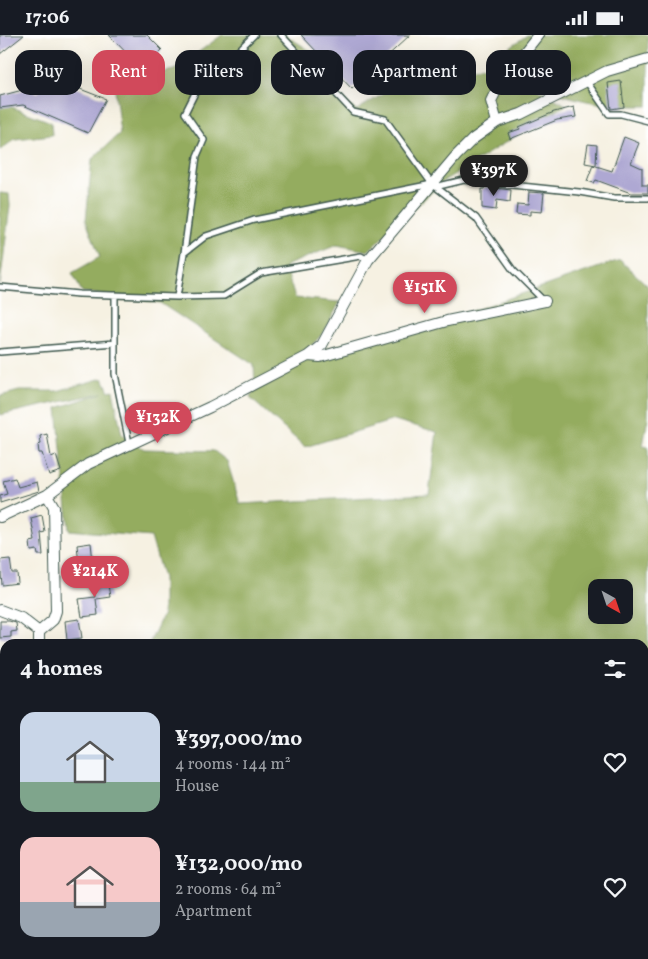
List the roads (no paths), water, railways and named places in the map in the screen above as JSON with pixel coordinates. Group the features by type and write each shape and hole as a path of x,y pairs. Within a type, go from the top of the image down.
{"street":[{"path":"498,122 491,101 500,83 538,35"},
{"path":"0,517 47,495 88,464 129,443 210,407 308,356 322,345 368,260 432,184 468,145 498,122 521,114 607,71 648,59"},
{"path":"308,356 320,357 447,321 545,301"},
{"path":"38,632 53,620 56,611 54,507 47,495"},
{"path":"0,610 21,618 38,632 39,639"}],"lane":[{"path":"177,297 197,156 204,140 185,113 195,93 254,35"},
{"path":"281,35 353,112 385,119 432,184 476,218 513,270 545,301"},
{"path":"587,81 609,115 621,113 648,121"},
{"path":"184,253 206,236 254,220 432,184 440,186 464,180 579,192 614,198 648,198"},
{"path":"0,287 115,295 224,297 261,273 361,256 368,260"},
{"path":"115,295 115,374 129,443"},
{"path":"0,351 115,343"}]}
